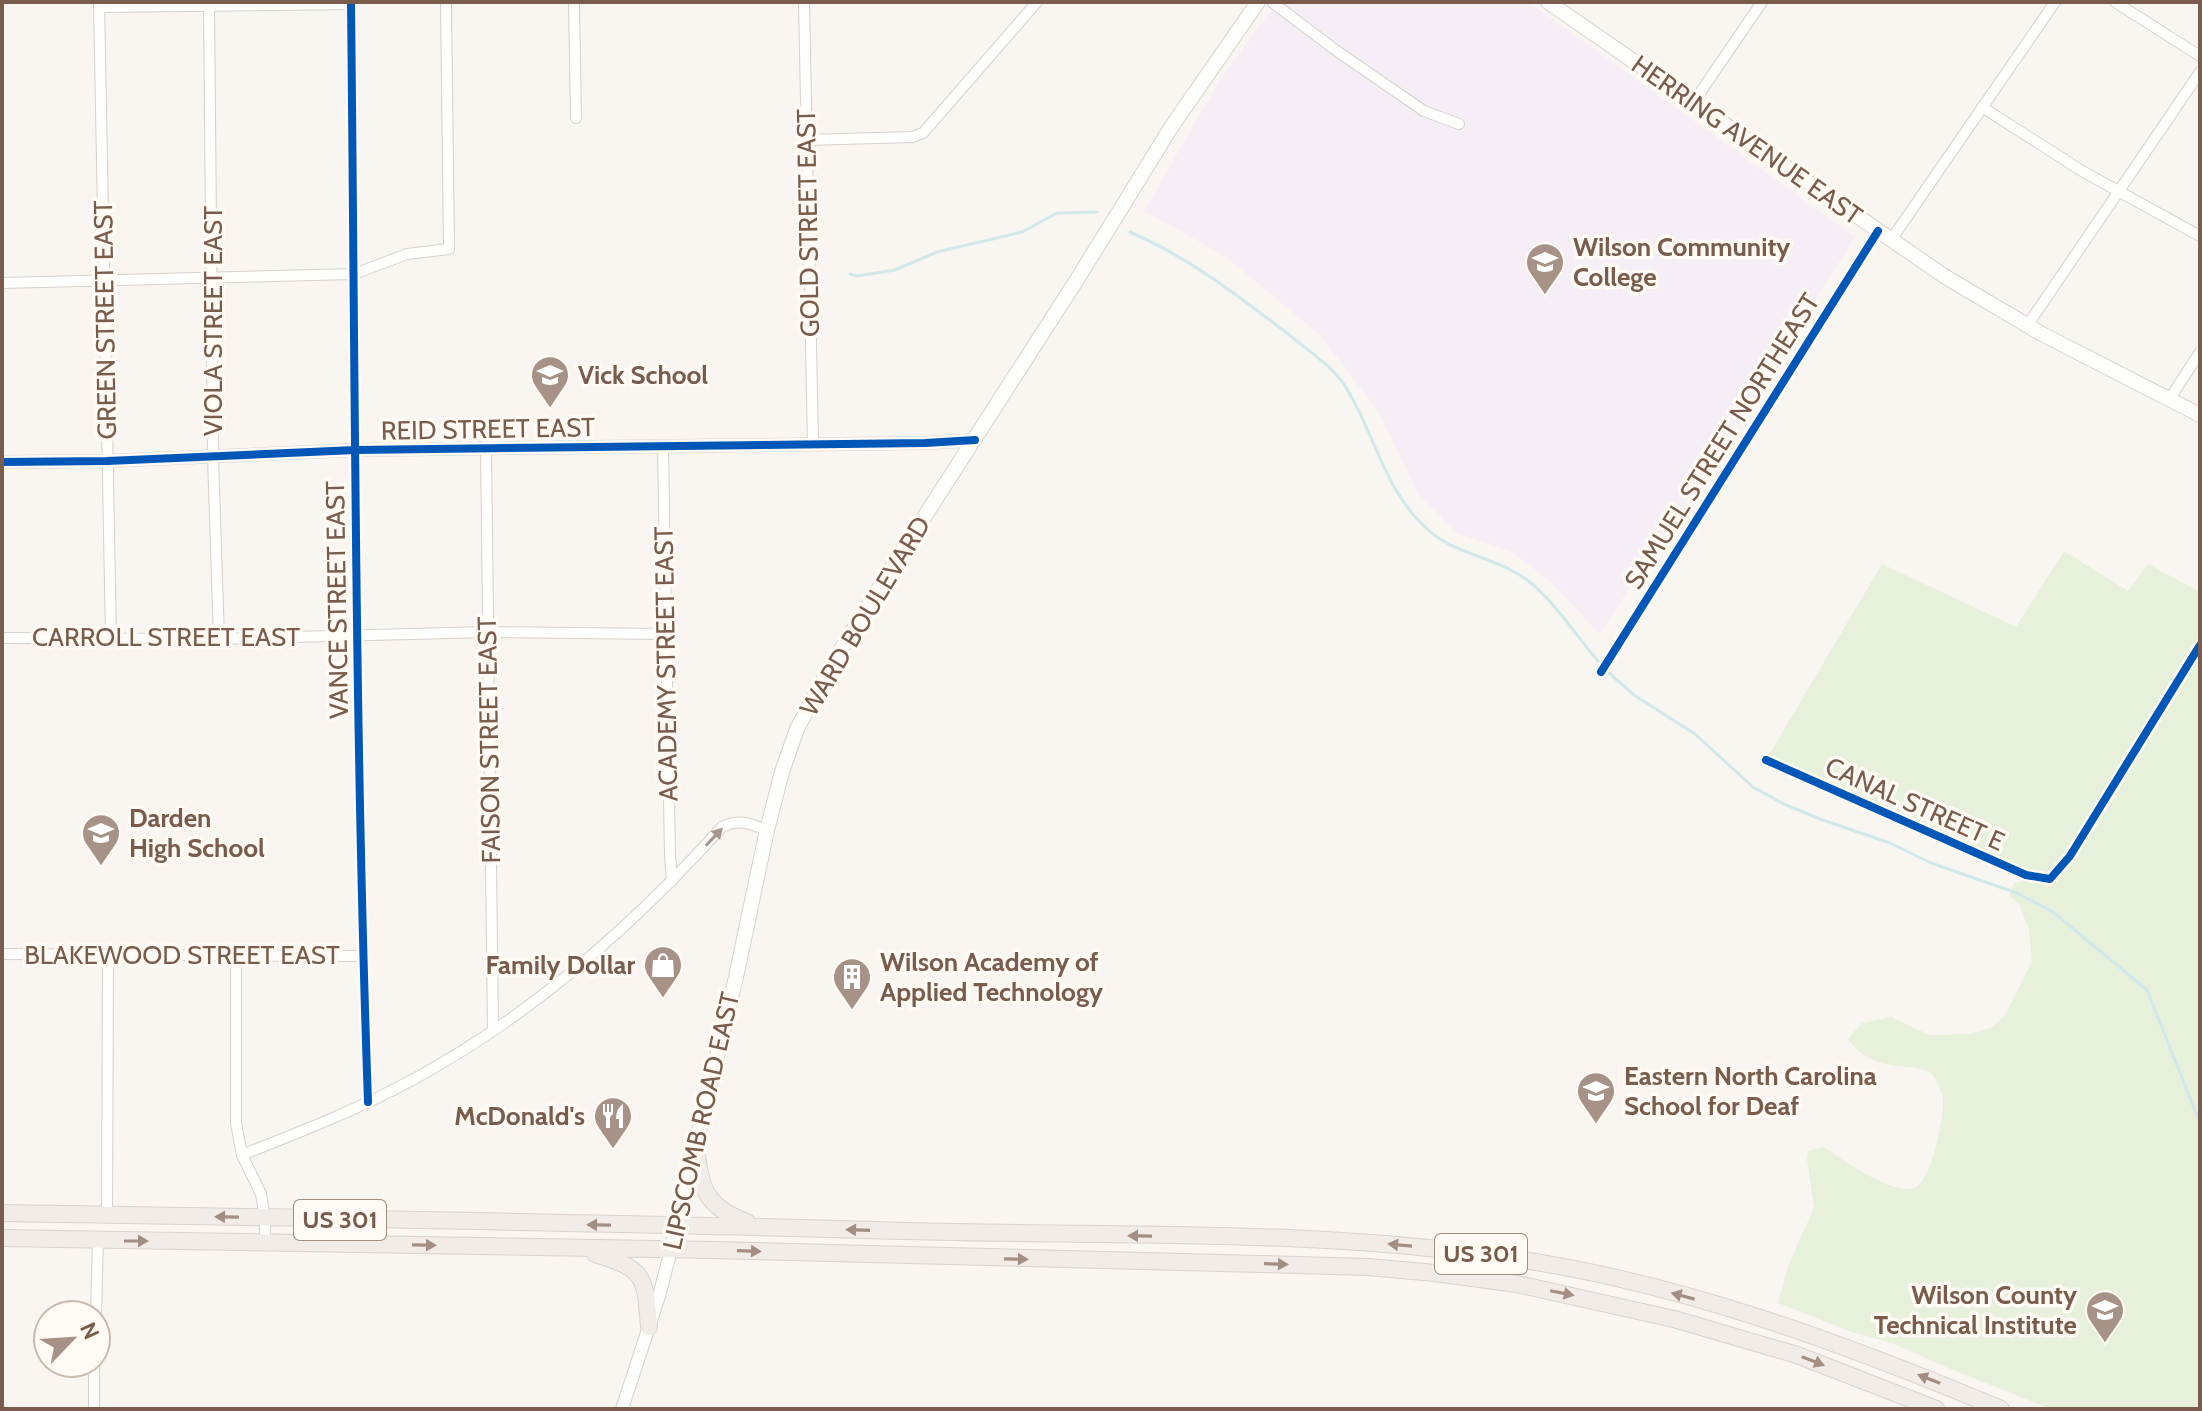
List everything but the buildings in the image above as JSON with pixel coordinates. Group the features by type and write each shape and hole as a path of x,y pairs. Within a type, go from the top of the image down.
{"highway":[{"path":"696,1147 701,1181 710,1200 723,1213 760,1227"},
{"name":"US 301","path":"2,1213 1369,1242 1521,1259 1680,1295 1805,1331 2001,1409"},
{"name":"US 301","path":"2,1238 1276,1264 1435,1273 1531,1287 1674,1319 1797,1355 1936,1409"},
{"path":"575,1248 620,1261 635,1270 646,1292 649,1327"}],"main road":[{"name":"WARD BOULEVARD","path":"767,830 797,729 829,669 1172,126 1258,2"},
{"name":"HERRING AVENUE EAST","path":"1558,5 1891,240 2027,326 2200,415"},
{"name":"LIPSCOMB ROAD EAST","path":"671,1250 767,830"}],"street":[{"path":"2,283 354,274 407,254 449,249 446,2"},
{"path":"574,2 576,118"},
{"name":"GOLD STREET EAST","path":"804,2 813,444"},
{"path":"806,140 912,137 923,133 1037,2"},
{"path":"1272,2 1424,111 1459,124"},
{"path":"1693,103 1762,2"},
{"path":"1891,240 2055,2"},
{"path":"2115,2 2200,56"},
{"path":"99,4 351,3"},
{"name":"VANCE STREET EAST","path":"351,3 356,635 368,1102"},
{"name":"GREEN STREET EAST","path":"99,4 111,638"},
{"name":"VIOLA STREET EAST","path":"210,5 213,457 219,639"},
{"path":"2027,326 2200,72"},
{"path":"1982,107 2118,192 2200,236"},
{"name":"SAMUEL STREET NORTHEAST","path":"1601,672 1878,231"},
{"path":"2169,400 2200,352"},
{"name":"REID STREET EAST","path":"2,462 107,461 355,450 975,440"},
{"name":"ACADEMY STREET EAST","path":"663,446 672,881"},
{"name":"FAISON STREET EAST","path":"486,448 493,1031"},
{"name":"CARROLL STREET EAST","path":"2,638 219,639 488,632 666,634"},
{"name":"CANAL STREET E","path":"1766,760 2026,875 2050,879 2070,856 2200,645"},
{"path":"242,1155 414,1080 493,1031 583,964 672,881 722,827 742,821 767,830"},
{"name":"BLAKEWOOD STREET EAST","path":"2,954 363,956"},
{"path":"107,1215 108,955"},
{"path":"236,957 236,1123 242,1155 261,1194 265,1242"},
{"path":"96,1299 98,1240"},
{"name":"LIPSCOMB ROAD EAST","path":"622,1409 671,1250"},
{"path":"94,1379 94,1409"}],"shaded area":[{"name":"Wilson Community College","path":"1277,2 1529,2 1855,237 1600,634 1551,582 1512,552 1457,533 1417,492 1378,411 1320,335 1225,256 1144,211 1221,78"}],"green space":[{"path":"2064,551 2128,591 2148,564 2200,592 2200,1409 2051,1409 1892,1343 1852,1332 1778,1303 1788,1266 1814,1208 1808,1151 1823,1147 1877,1180 1911,1189 1925,1177 1935,1150 1943,1100 1934,1077 1918,1069 1870,1059 1848,1039 1862,1023 1892,1017 1929,1035 1970,1034 1990,1028 2004,1017 2032,961 2029,930 2019,904 2010,896 2014,883 2027,880 1766,760 1882,564 2016,627"}],"waterway":[{"path":"850,274 857,276 895,270 937,252 1022,232 1057,213 1097,212"},
{"path":"1130,232 1214,279 1327,365 1345,386 1389,478 1411,512 1444,542 1524,578 1548,599 1598,661"},
{"path":"1609,673 1634,695 1695,734 1753,787 1784,804 1890,843 1931,863 2017,893 2053,912 2147,990 2200,1123"}],"cycle path":[{"path":"351,2 358,690 368,1102"},
{"path":"1601,672 1878,231"},
{"path":"2,462 107,461 355,450 975,440"},
{"path":"1766,760 2026,875 2050,879 2070,856 2200,645"}],"place":[{"name":"Wilson Community College","path":"1545,296"},
{"name":"Vick School","path":"550,409"},
{"name":"Darden High School","path":"101,867"},
{"name":"Family Dollar","path":"663,999"},
{"name":"Wilson Academy of Applied Technology","path":"852,1011"},
{"name":"Eastern North Carolina School for Deaf","path":"1596,1125"},
{"name":"McDonald's","path":"613,1150"},
{"name":"Wilson County Technical Institute","path":"2105,1344"}]}
